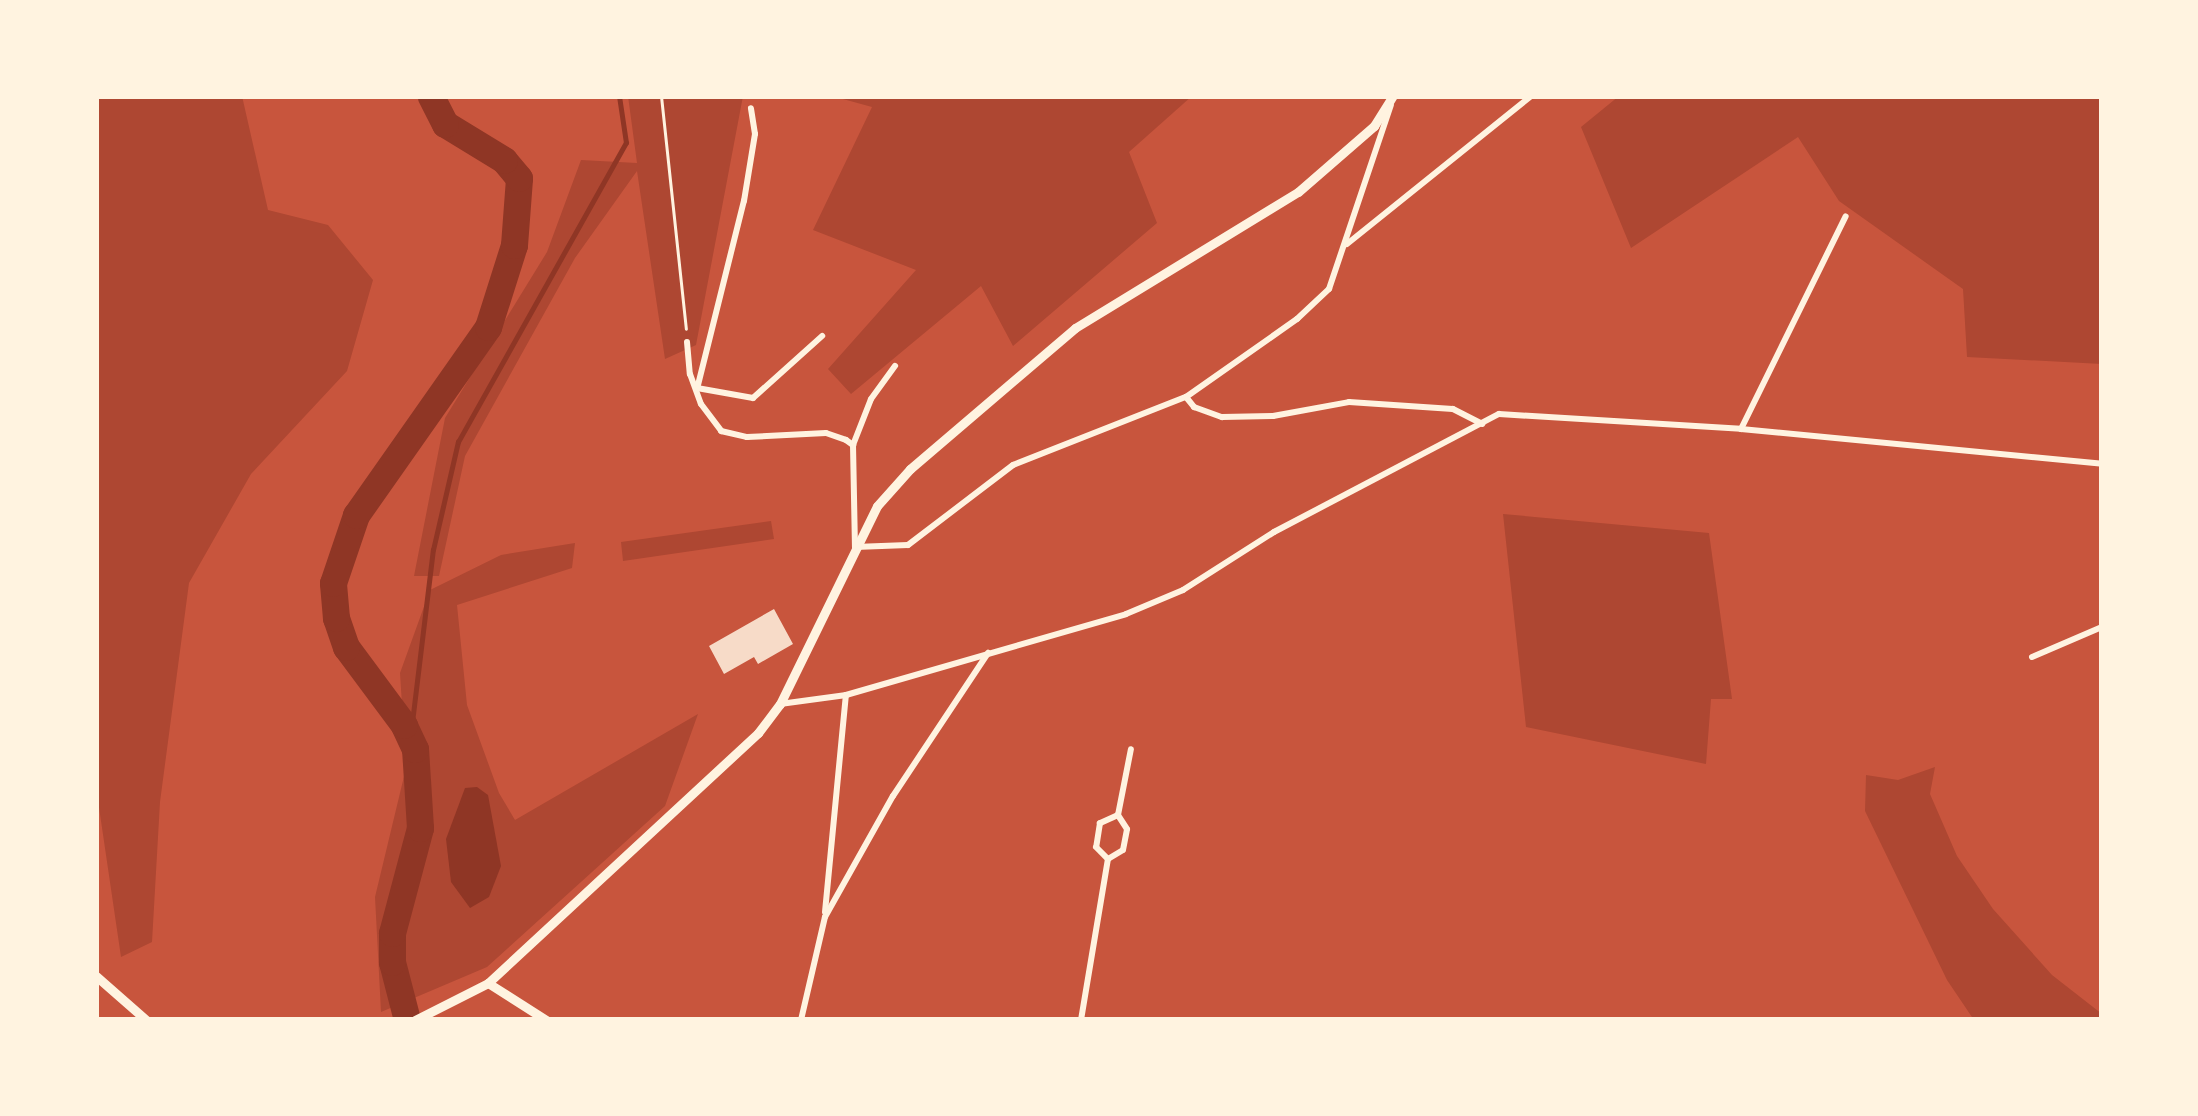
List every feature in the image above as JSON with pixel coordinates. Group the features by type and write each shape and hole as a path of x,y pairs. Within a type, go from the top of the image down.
{"street":[{"path":"856,547 908,545 930,534 1013,465 1186,398 1297,320 1329,289 1394,96"},
{"path":"415,1020 488,983 731,759 780,704 856,547 893,486 1076,328 1298,192 1375,126 1394,96"},
{"path":"1346,245 1531,96"},
{"path":"697,388 744,201 754,134 752,108"},
{"path":"1741,429 1846,216"},
{"path":"697,388 753,398 822,336"},
{"path":"687,342 707,417 721,431 747,437 826,434 853,445"},
{"path":"856,547 853,445 871,399 895,366"},
{"path":"1186,398 1194,407 1222,417 1273,416 1349,402 1453,409 1482,424"},
{"path":"780,704 845,695 1126,614 1183,590 1274,532 1499,415 1741,429 2102,464"},
{"path":"2032,657 2102,627"},
{"path":"825,917 893,796 964,696 988,652"},
{"path":"801,1020 825,917 845,695"},
{"path":"1081,1020 1108,860 1123,850 1127,829 1118,815 1131,749"},
{"path":"1108,860 1096,847 1100,823 1118,815"},
{"path":"96,976 146,1020"},
{"path":"488,983 546,1020"}],"path":[{"path":"661,96 687,342"}],"shaded area":[{"path":"96,96 242,96 268,210 328,225 373,280 347,371 251,474 189,583 160,802 152,942 121,957 96,787"},
{"path":"628,96 743,96 696,345 665,359 637,171 575,258 465,456 439,576 414,576 445,418 547,252 581,160 637,163"},
{"path":"832,96 1192,96 1129,152 1157,223 1013,346 981,286 851,394 828,369 916,270 813,230 872,107"},
{"path":"1619,96 2102,96 2102,364 1967,357 1963,289 1839,201 1798,137 1631,248 1581,127"},
{"path":"1503,514 1709,533 1732,699 1711,699 1706,764 1526,727"},
{"path":"771,521 774,539 623,561 621,542"},
{"path":"575,543 572,568 457,605 467,705 499,793 515,820 698,714 665,806 487,967 381,1012 375,897 406,768 400,673 430,590 501,555"},
{"path":"1935,767 1930,794 1957,856 1993,909 2052,975 2102,1014 2102,1020 1974,1020 1947,980 1865,811 1866,775 1898,780"},
{"path":"477,787 488,795 501,866 489,897 470,908 451,882 446,839 465,788"}],"building":[{"path":"774,609 793,644 758,664 754,657 724,674 709,646"}],"waterway":[{"path":"407,1020 392,962 392,933 420,828 415,749 404,725 346,647 336,618 333,583 356,515 488,327 514,245 519,178 504,160 445,124 431,96"},
{"path":"410,739 433,550 458,442 626,143 619,96"}]}
